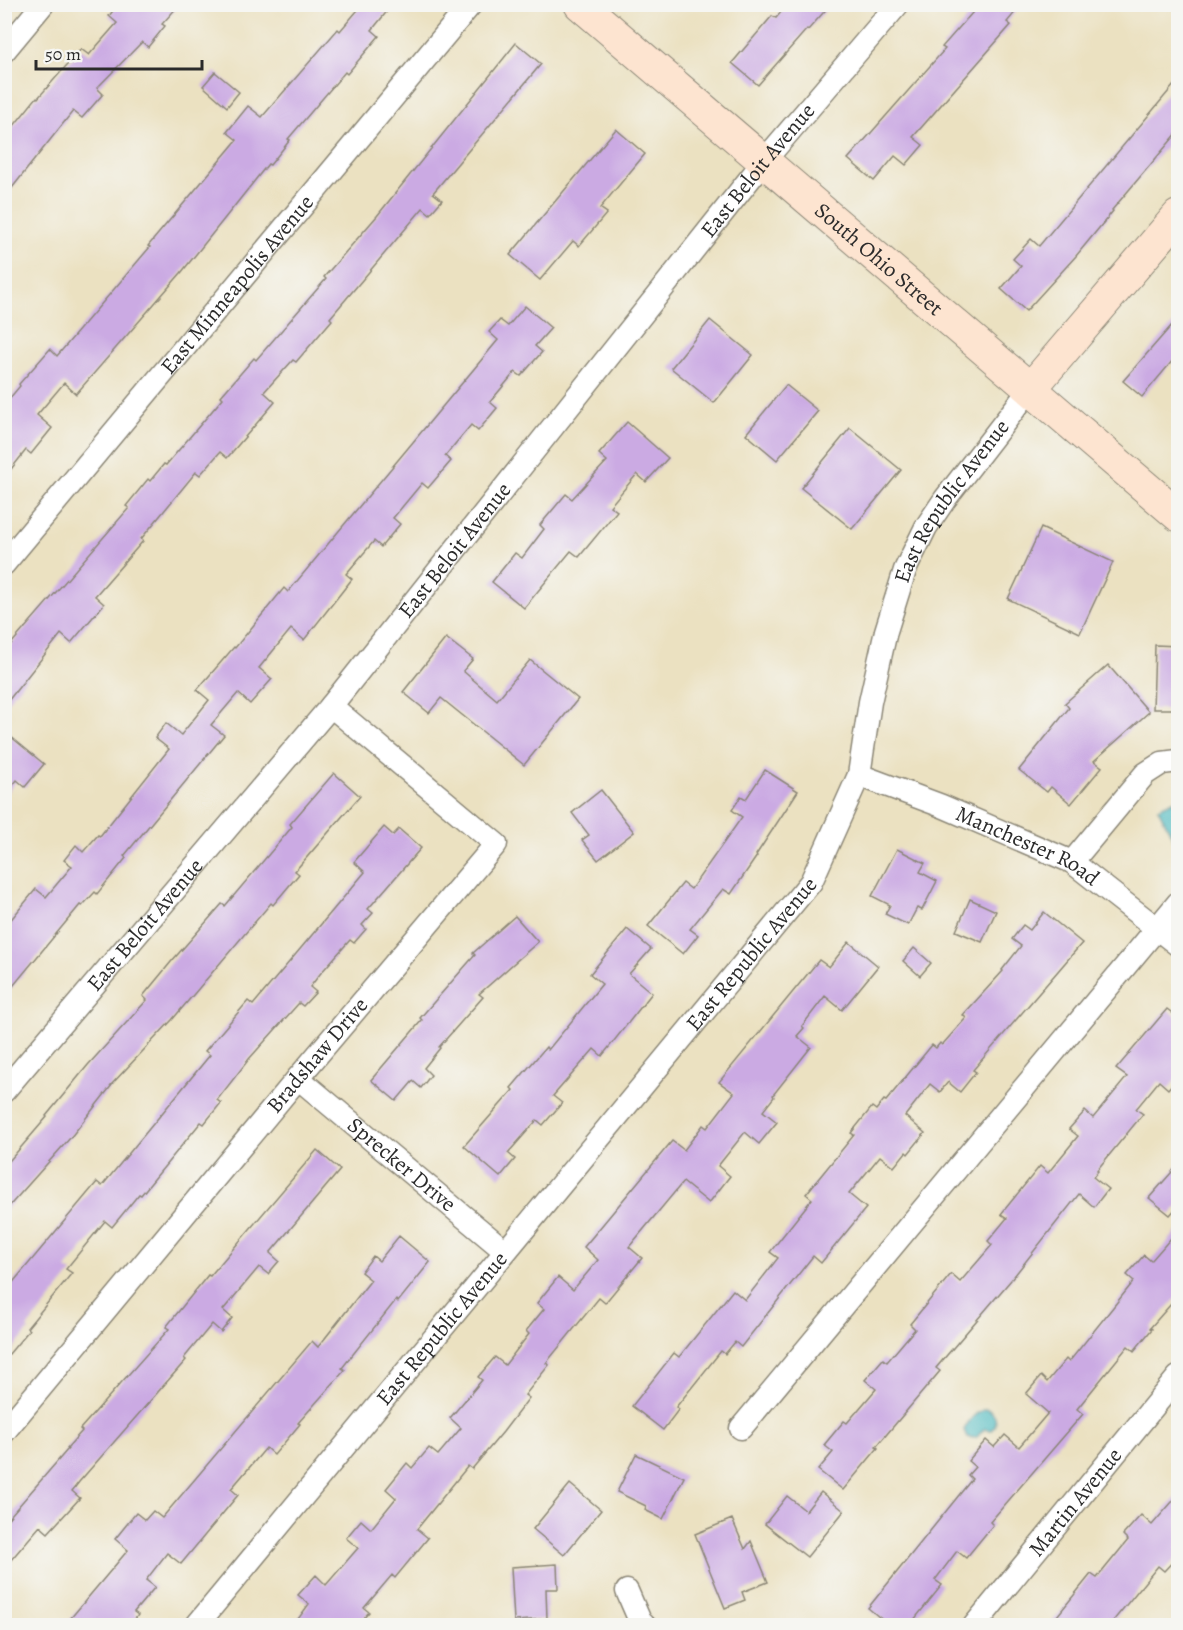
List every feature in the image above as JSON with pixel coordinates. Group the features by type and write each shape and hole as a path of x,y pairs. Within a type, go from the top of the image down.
{"main road":[{"name":"South Ohio Street","path":"580,4 1179,515"},
{"name":"East Republic Avenue","path":"1031,388 1179,216"}],"street":[{"path":"4,51 43,4"},
{"name":"East Minneapolis Avenue","path":"4,564 471,4"},
{"name":"East Beloit Avenue","path":"4,1091 331,706 764,161 898,4"},
{"name":"East Republic Avenue","path":"196,1626 811,882 859,775 870,702 886,631 905,570 926,528 939,509 1031,388"},
{"name":"Bradshaw Drive","path":"4,1432 496,844 331,706"},
{"path":"1072,862 1144,774 1162,763 1179,761"},
{"name":"Manchester Road","path":"859,775 942,806 1072,862 1179,945"},
{"path":"741,1428 1179,903"},
{"name":"Sprecker Drive","path":"298,1078 505,1251"},
{"name":"Martin Avenue","path":"974,1626 1179,1377"},
{"path":"627,1590 640,1621 645,1626"}],"water":[{"path":"1178,799 1178,843 1176,844 1158,808"},
{"path":"986,1409 995,1416 995,1427 992,1430 984,1429 976,1438 967,1437 964,1430 968,1423 976,1414"}],"building":[{"path":"118,4 180,4 162,24 165,26 148,47 142,42 97,88 103,94 82,118 73,111 4,198 4,138 37,97 81,49 89,55 117,23 109,16"},
{"path":"363,4 393,4 372,30 379,36 288,139 290,140 270,165 268,164 181,273 76,394 64,383 37,415 52,428 31,454 26,450 4,478 4,405 20,386 19,384 50,349 57,356 150,247 148,246 237,140 227,132 248,106 262,117 338,29 340,31"},
{"path":"788,4 831,4 758,85 732,63 772,16 776,18"},
{"path":"980,4 1022,4 1007,22 1011,25 913,137 923,145 906,165 895,156 874,181 848,159 945,49 942,47"},
{"path":"516,43 541,64 433,193 442,200 430,214 423,208 296,362 293,360 264,392 275,402 227,458 220,452 200,475 196,472 141,539 143,541 95,596 104,604 71,643 61,634 4,706 4,652 129,508 126,506 148,479 150,481 164,464 166,465 223,398 221,396 254,358 256,360 326,279 324,277 377,216"},
{"path":"215,72 239,92 227,107 203,86"},
{"path":"1179,79 1179,131 1076,256 1026,311 1001,289 1021,266 1013,259 1031,239 1039,246"},
{"path":"616,129 645,154 600,208 607,213 579,246 573,241 540,280 510,255"},
{"path":"525,306 551,328 535,346 542,352 521,376 515,372 490,402 497,408 478,431 471,425 445,456 451,461 428,488 422,483 393,518 400,524 381,547 374,541 346,574 352,579 304,640 291,629 259,668 272,679 250,704 238,693 211,725 224,735 124,856 126,858 97,894 95,892 82,906 80,905 4,997 4,928 36,889 46,897 72,866 64,860 76,845 83,852 98,835 100,836 169,749 155,738 166,723 181,735 209,700 197,690 284,588 288,592 498,340 489,332 500,320 508,326"},
{"path":"1179,317 1179,353 1142,397 1123,381"},
{"path":"710,320 753,355 714,403 671,368"},
{"path":"786,385 818,411 777,460 746,434"},
{"path":"627,422 668,458 646,482 637,474 610,506 617,511 579,557 571,551 524,608 492,582 515,553 522,558 544,529 540,525 566,494 572,499 607,461 599,454"},
{"path":"850,428 901,470 852,529 801,488"},
{"path":"1041,528 1113,562 1080,633 1008,599"},
{"path":"446,638 473,659 463,671 497,700 530,660 578,699 524,765 441,698 429,713 403,692"},
{"path":"1155,645 1179,646 1179,709 1153,709"},
{"path":"1108,665 1149,712 1094,761 1102,767 1071,804 1051,787 1047,792 1019,770 1069,708 1065,703"},
{"path":"4,731 44,764 25,787 17,780 4,796"},
{"path":"765,770 798,791 731,894 723,889 690,929 698,935 683,954 648,926 683,883 691,889 742,817 732,810 741,796 746,799"},
{"path":"334,773 360,796 295,871 299,874 273,905 271,903 172,1020 111,1085 71,1137 4,1212 4,1167 88,1065 147,1000 143,996 171,962 222,904 225,906"},
{"path":"601,790 634,832 598,860 582,840 589,835 572,813"},
{"path":"384,827 393,835 399,829 421,848 368,909 373,913 362,925 366,929 354,943 350,940 320,974 310,987 316,992 303,1006 299,1003 249,1059 217,1100 221,1103 204,1124 201,1122 141,1195 139,1194 112,1227 105,1221 66,1269 72,1273 4,1360 4,1293 97,1182 102,1186 210,1055 205,1051 248,1001 253,1005 365,872 354,862"},
{"path":"897,849 925,863 920,872 937,881 922,910 917,908 908,925 885,914 890,905 872,896"},
{"path":"970,899 996,911 982,942 956,931"},
{"path":"1044,912 1082,943 973,1070 976,1072 960,1092 948,1082 940,1092 930,1084 905,1116 925,1133 894,1167 880,1156 849,1194 866,1208 821,1263 813,1256 741,1347 735,1342 725,1354 721,1351 676,1407 679,1409 663,1430 632,1406 674,1353 679,1357 733,1290 745,1300 778,1258 770,1252 812,1199 806,1194 854,1135 851,1133 872,1107 876,1110 884,1100 886,1101 932,1045 936,1048 940,1043 942,1045 966,1018 963,1015 1003,971 1021,946 1012,939 1023,925 1030,930"},
{"path":"515,916 538,942 479,994 483,997 439,1047 424,1068 431,1075 421,1088 413,1081 396,1101 371,1080 422,1020 420,1018 475,955 473,953"},
{"path":"627,929 651,949 629,974 652,993 602,1056 594,1049 553,1096 562,1103 543,1125 537,1120 508,1153 515,1159 500,1177 464,1146 513,1090 511,1088 546,1047 548,1050 602,984 590,974"},
{"path":"849,942 878,966 842,1010 825,996 802,1026 804,1028 797,1036 811,1047 763,1111 777,1122 759,1144 745,1132 718,1166 730,1176 709,1203 683,1182 629,1247 642,1258 605,1303 599,1298 546,1363 549,1365 525,1395 529,1398 503,1432 472,1469 468,1466 417,1529 428,1538 395,1578 392,1575 364,1608 369,1612 357,1626 293,1626 309,1604 298,1595 316,1575 326,1585 358,1548 346,1538 361,1520 371,1529 396,1498 386,1489 407,1463 412,1468 429,1448 438,1455 461,1428 450,1418 482,1380 478,1377 495,1357 505,1365 529,1334 526,1331 544,1309 537,1303 558,1277 573,1290 598,1260 584,1247 672,1141 684,1150 703,1125 707,1128 734,1093 719,1082 819,960 829,967"},
{"path":"914,948 931,963 920,976 903,961"},
{"path":"1167,1009 1179,1018 1179,1076 1168,1089 1159,1081 1136,1109 1143,1114 1097,1170 1093,1177 1108,1189 1094,1207 1079,1194 1011,1280 936,1368 940,1371 843,1490 818,1470 833,1452 824,1445 844,1421 847,1423 876,1389 865,1380 883,1359 887,1362 915,1329 910,1324 951,1274 960,1282 992,1245 988,1241 1007,1218 1001,1214 1040,1166 1048,1173 1078,1136 1069,1129 1085,1111 1093,1118 1127,1077 1116,1069"},
{"path":"317,1150 340,1170 270,1253 279,1261 268,1274 259,1267 223,1310 232,1318 221,1332 212,1324 184,1358 186,1360 72,1491 80,1498 48,1533 40,1526 4,1568 4,1523 68,1449 82,1431 80,1429 169,1329 166,1327 208,1275 210,1276"},
{"path":"1179,1164 1179,1205 1170,1215 1149,1198"},
{"path":"1179,1229 1179,1295 1150,1328 1152,1329 1134,1351 1128,1346 1077,1409 1083,1414 990,1522 993,1525 966,1558 957,1551 935,1580 942,1585 909,1626 890,1626 868,1608 972,1479 968,1475 975,1467 968,1461 986,1440 994,1447 1005,1435 1019,1447 1048,1413 1026,1394 1041,1376 1047,1382 1066,1359 1069,1362 1134,1281 1127,1275 1144,1255 1151,1261"},
{"path":"399,1236 430,1262 398,1302 396,1300 342,1368 345,1370 298,1423 300,1424 274,1455 266,1448 231,1489 238,1495 181,1564 167,1553 146,1580 155,1587 134,1612 138,1615 130,1626 64,1626 128,1550 115,1539 136,1513 145,1520 153,1511 162,1518 312,1341 318,1347 371,1280 361,1272 373,1256 379,1261"},
{"path":"636,1454 684,1477 663,1519 645,1510 646,1506 617,1492"},
{"path":"570,1484 601,1510 564,1555 533,1529"},
{"path":"821,1492 844,1511 807,1557 765,1524 787,1496 806,1511"},
{"path":"1179,1494 1179,1555 1164,1571 1158,1566 1109,1626 1049,1626 1091,1574 1097,1578 1128,1540 1123,1535 1141,1515 1152,1525"},
{"path":"732,1519 745,1549 751,1541 768,1582 742,1592 745,1600 725,1608 695,1534"},
{"path":"557,1564 558,1589 546,1589 547,1619 514,1621 511,1567"}]}
